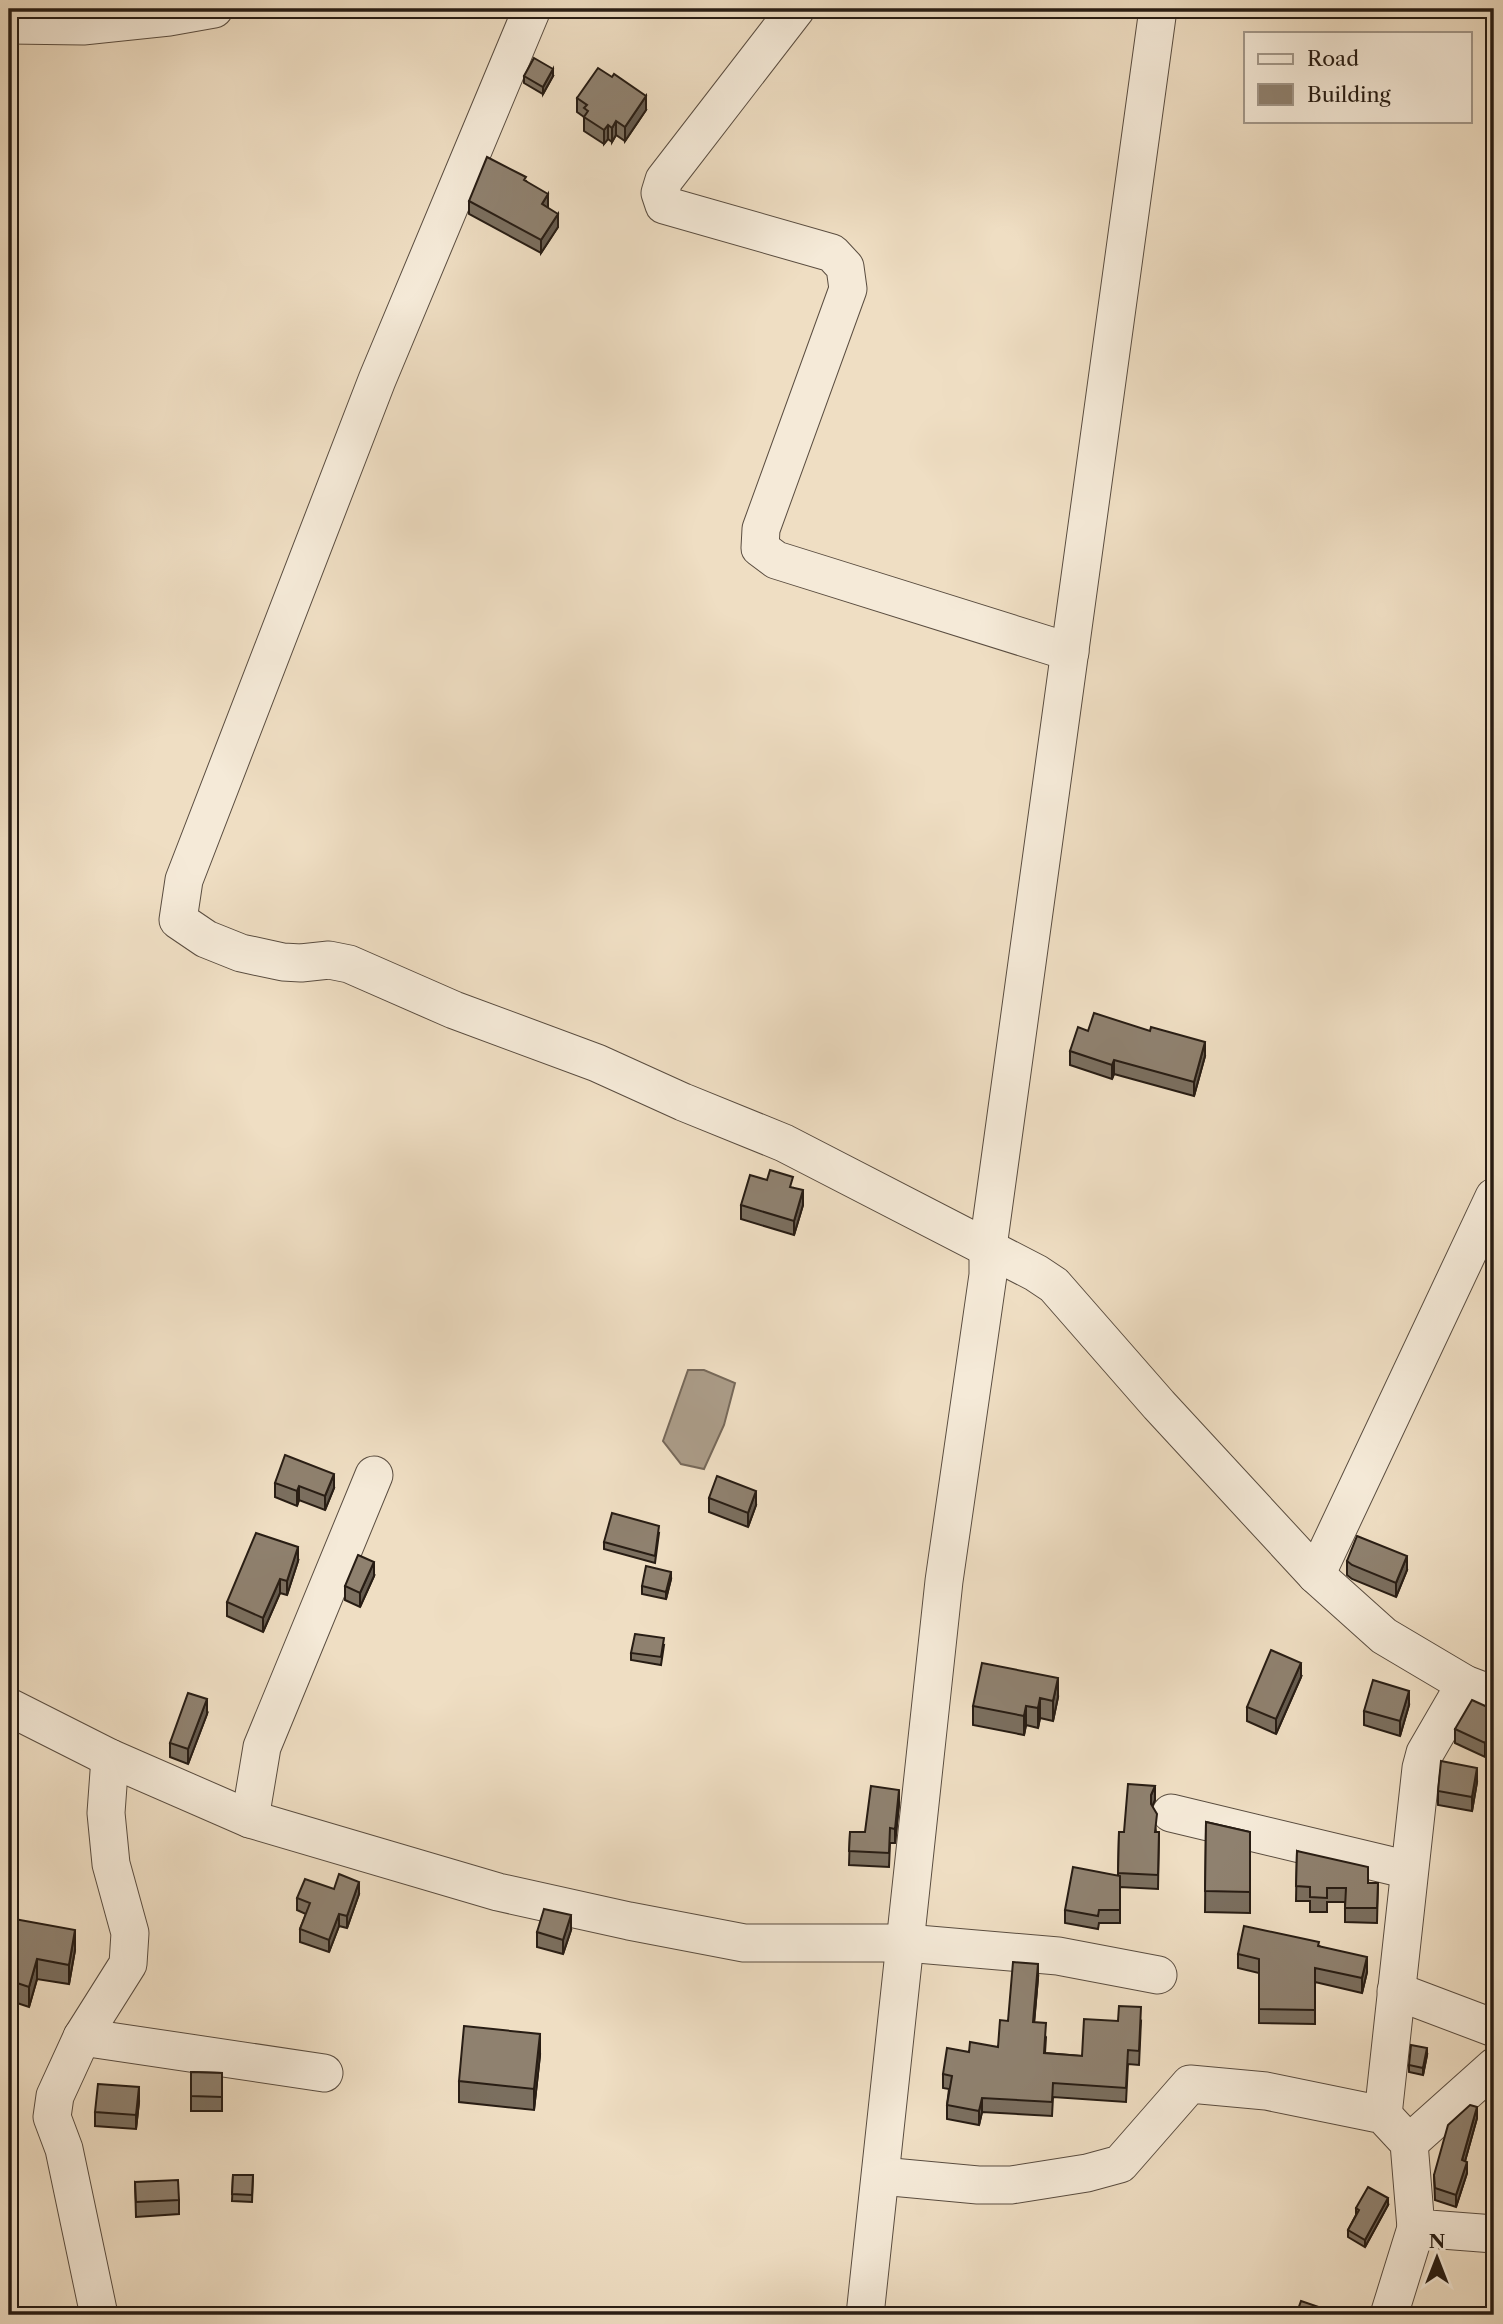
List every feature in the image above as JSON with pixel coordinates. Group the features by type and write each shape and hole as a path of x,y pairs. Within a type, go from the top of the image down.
{"street":[{"path":"9,25 83,26 169,17 214,9"},
{"path":"532,9 362,418 184,880 178,920 206,939 241,953 301,964 329,960 349,964 454,1010 597,1063 784,1143 988,1247 1054,1285 1177,1426 1316,1575 1384,1636 1480,1690 1430,1744 1421,1768 1383,2115"},
{"path":"796,9 664,180 660,193 664,205 832,253 845,267 848,289 761,529 760,548 776,560 1070,652"},
{"path":"864,2315 944,1581 988,1275 988,1247 1158,9"},
{"path":"1316,1575 1494,1197"},
{"path":"250,1819 262,1747 374,1475"},
{"path":"9,1707 110,1758 250,1819 498,1892 642,1924 744,1943 906,1943 1058,1956 1158,1975"},
{"path":"99,2315 64,2149 52,2117 55,2096 82,2037 128,1964 130,1933 111,1864 107,1832 110,1758"},
{"path":"1171,1813 1409,1870"},
{"path":"1396,1991 1494,2028"},
{"path":"82,2037 324,2073"},
{"path":"1409,2143 1494,2067"},
{"path":"881,2176 978,2185 1011,2185 1087,2174 1120,2164 1190,2084 1266,2091 1383,2115 1409,2143 1416,2228 1389,2315"},
{"path":"1416,2228 1494,2234"}],"shaded area":[{"path":"688,1370 704,1370 735,1383 724,1425 704,1469 681,1464 663,1441"}],"building":[{"path":"534,58 553,69 543,87 524,76"},
{"path":"598,68 612,77 614,74 646,96 625,127 616,121 612,128 608,125 604,130 584,117 588,111 584,108 587,105 577,98"},
{"path":"487,157 526,177 524,180 548,194 542,204 558,214 541,240 469,201"},
{"path":"1094,1013 1150,1031 1151,1027 1205,1042 1194,1082 1114,1060 1112,1065 1070,1051 1078,1027 1088,1031"},
{"path":"770,1170 793,1177 790,1187 803,1190 794,1221 741,1205 750,1175 767,1180"},
{"path":"285,1455 334,1474 325,1496 299,1486 297,1491 275,1483"},
{"path":"717,1476 756,1491 748,1513 709,1498"},
{"path":"612,1513 659,1526 655,1556 604,1542"},
{"path":"256,1533 298,1547 287,1581 280,1579 263,1618 227,1602"},
{"path":"1357,1536 1407,1556 1396,1583 1347,1561"},
{"path":"358,1555 374,1562 360,1593 345,1586"},
{"path":"646,1566 671,1572 666,1592 642,1586"},
{"path":"635,1634 664,1638 661,1657 631,1653"},
{"path":"1271,1650 1301,1663 1276,1719 1247,1707"},
{"path":"982,1663 1058,1678 1053,1701 1040,1698 1038,1708 1026,1706 1024,1716 973,1706"},
{"path":"1373,1680 1409,1691 1400,1721 1364,1711"},
{"path":"188,1693 207,1699 188,1749 170,1743"},
{"path":"1472,1700 1494,1710 1494,1733 1490,1732 1485,1743 1455,1729"},
{"path":"1441,1761 1477,1768 1472,1797 1438,1791"},
{"path":"1128,1784 1155,1786 1151,1804 1157,1814 1155,1832 1159,1832 1158,1875 1118,1873 1119,1832 1124,1832"},
{"path":"871,1786 899,1790 895,1829 890,1828 889,1853 849,1851 850,1832 865,1832"},
{"path":"1206,1822 1250,1832 1250,1892 1205,1891"},
{"path":"1297,1851 1368,1867 1368,1883 1378,1883 1377,1908 1345,1908 1346,1888 1327,1888 1327,1898 1310,1897 1310,1887 1296,1886"},
{"path":"1073,1867 1120,1876 1120,1910 1099,1910 1098,1916 1065,1910"},
{"path":"339,1874 359,1882 347,1916 339,1914 329,1940 300,1929 310,1903 297,1898 305,1879 334,1889"},
{"path":"544,1909 571,1915 563,1940 537,1932"},
{"path":"9,1918 75,1930 69,1965 37,1959 29,1987 11,1981 16,1961 9,1959"},
{"path":"1244,1926 1319,1942 1318,1946 1367,1957 1362,1978 1315,1968 1315,2010 1259,2009 1259,1959 1238,1954"},
{"path":"1013,1962 1038,1964 1033,2022 1046,2023 1044,2053 1082,2056 1084,2019 1118,2021 1119,2006 1141,2007 1139,2051 1128,2050 1126,2088 1053,2083 1052,2102 982,2098 979,2111 947,2105 952,2076 943,2074 947,2048 969,2052 970,2042 998,2047 1000,2020 1008,2021"},
{"path":"464,2026 540,2034 534,2089 459,2081"},
{"path":"1411,2045 1427,2048 1423,2068 1409,2065"},
{"path":"191,2072 222,2073 222,2097 191,2096"},
{"path":"98,2084 139,2087 136,2115 95,2112"},
{"path":"1470,2105 1477,2107 1462,2160 1467,2162 1456,2195 1435,2188 1434,2175 1448,2125"},
{"path":"233,2175 253,2175 252,2195 232,2194"},
{"path":"178,2180 179,2200 136,2202 135,2182"},
{"path":"1368,2187 1388,2198 1365,2240 1348,2230"},
{"path":"1301,2301 1319,2307 1316,2315 1296,2315"}]}
